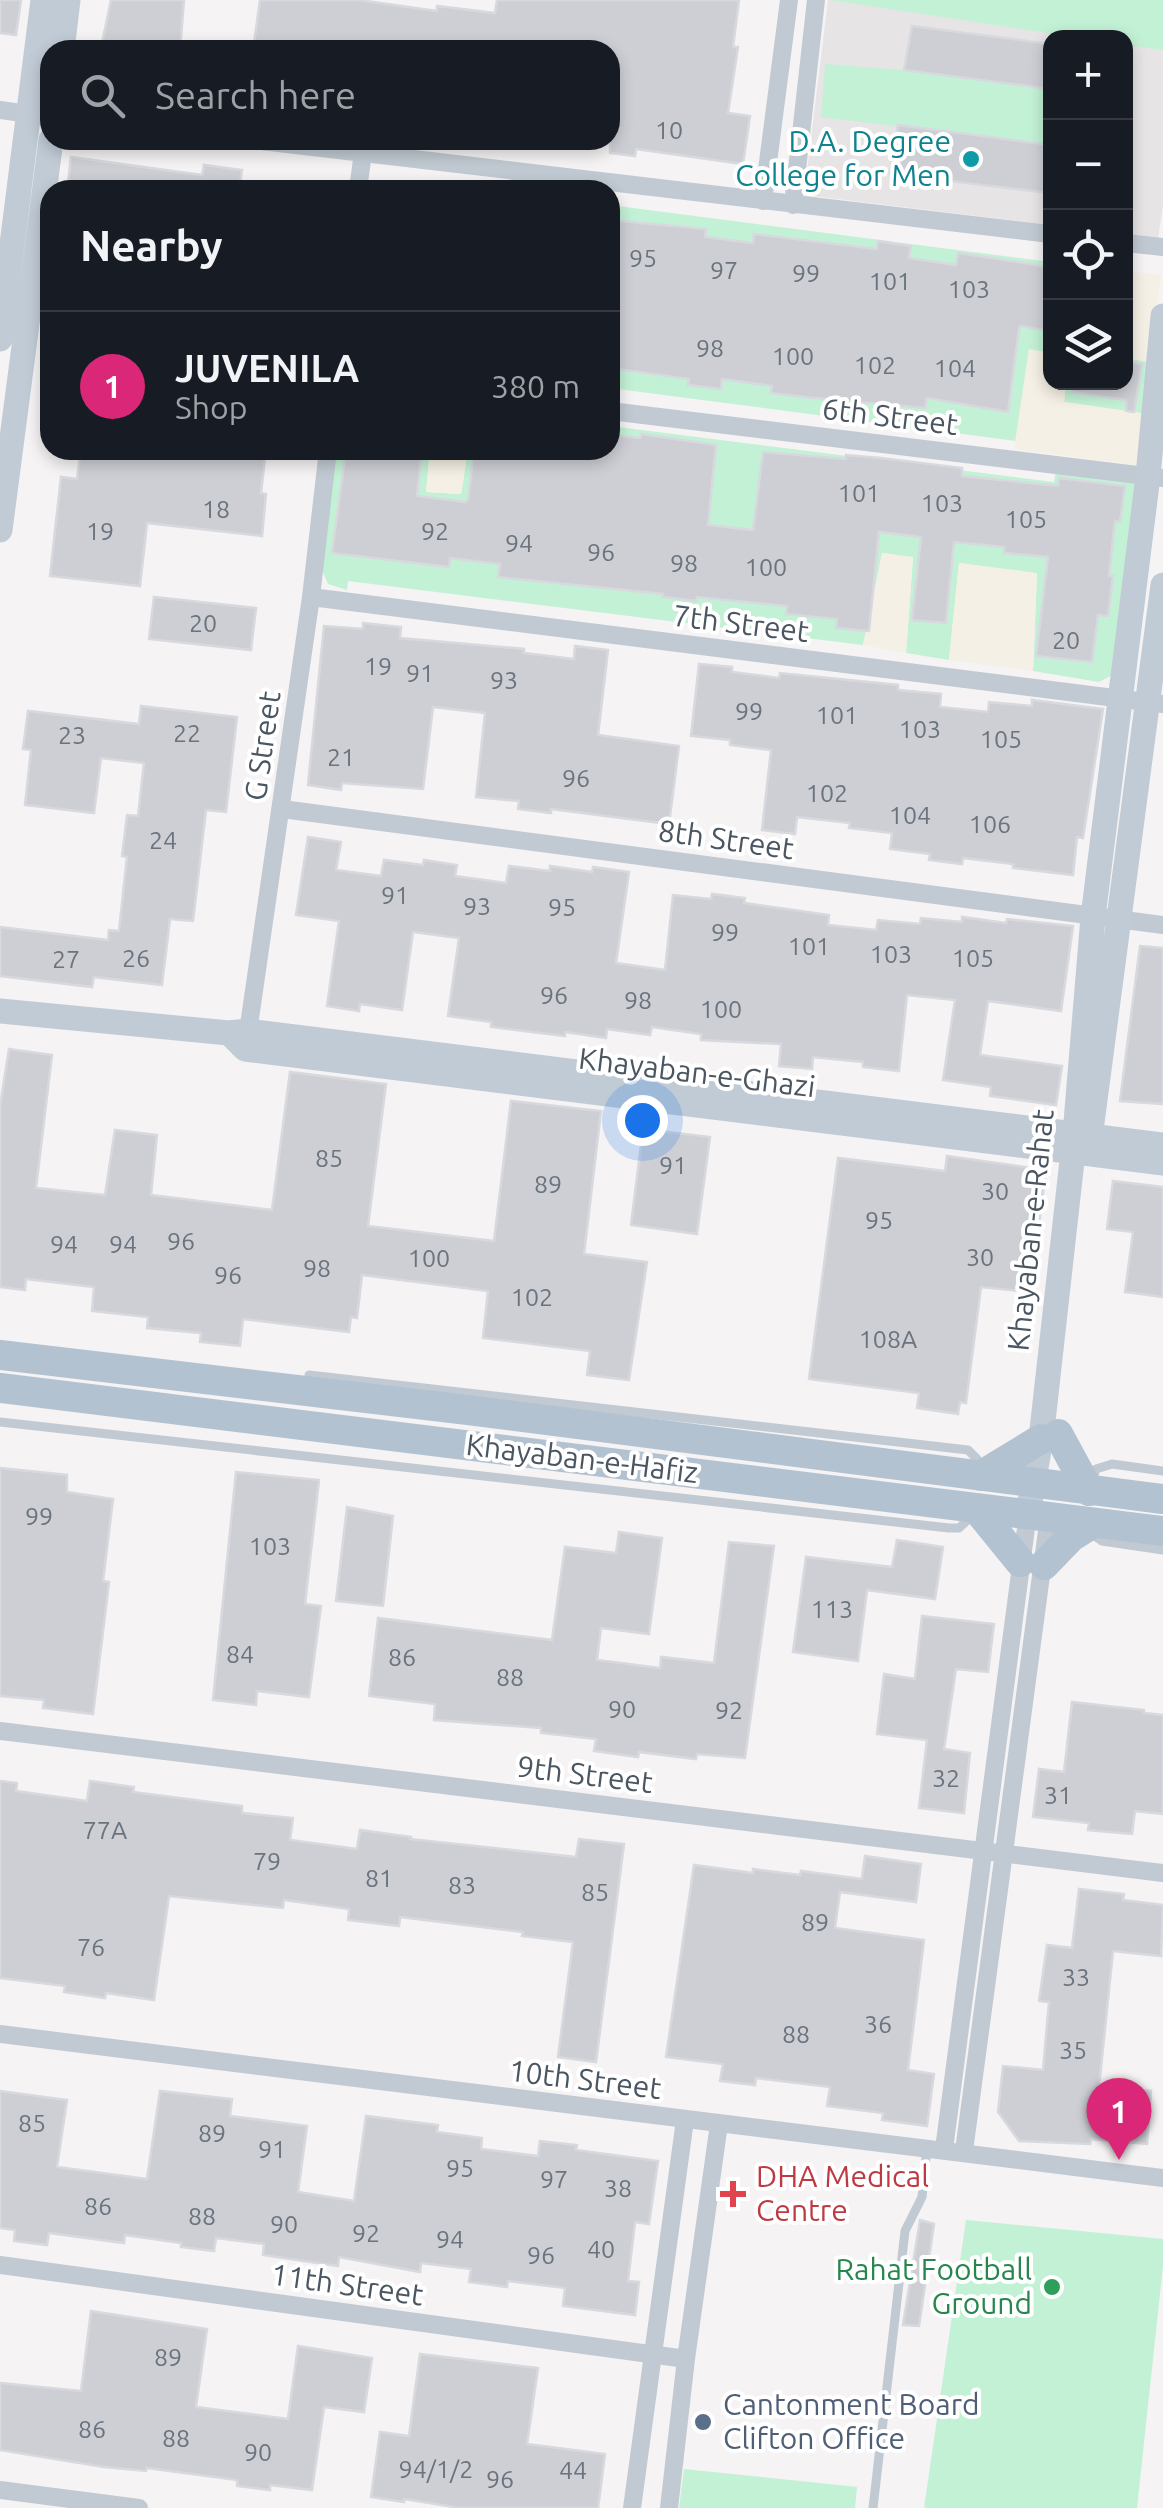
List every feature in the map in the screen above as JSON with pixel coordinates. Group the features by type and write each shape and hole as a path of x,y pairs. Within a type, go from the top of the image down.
{"main road":[{"name":"Khayaban-e-Hafiz","path":"0,1356 468,1410 980,1476 1093,1523 1163,1531"},
{"name":"Khayaban-e-Hafiz","path":"0,1388 976,1508 1088,1490 1163,1499"},
{"path":"464,1444 468,1410"},
{"path":"980,1476 1049,1436 1088,1490"},
{"path":"976,1508 1032,1563 1093,1523"}],"street":[{"path":"42,40 43,0"},
{"path":"63,40 68,0"},
{"path":"764,202 789,0"},
{"path":"793,205 816,0"},
{"path":"0,339 39,116 40,87"},
{"path":"0,110 39,116"},
{"path":"48,180 50,150"},
{"path":"344,150 587,180"},
{"path":"359,180 362,152"},
{"path":"620,184 1043,233"},
{"path":"1133,243 1163,247"},
{"path":"0,530 40,292"},
{"name":"Khayaban-e-Rahat","path":"1082,1144 1093,917 1121,700 1156,477 1163,316"},
{"name":"6th Street","path":"620,412 1156,477"},
{"name":"G Street","path":"240,1038 282,809 327,460"},
{"name":"Khayaban-e-Rahat","path":"936,2148 1032,1563 1082,1144 1156,704 1163,584"},
{"name":"7th Street","path":"311,597 1156,704"},
{"name":"8th Street","path":"282,809 1163,925"},
{"name":"Khayaban-e-Ghazi","path":"0,1011 1082,1144 1163,1162"},
{"name":"Khayaban-e-Ghazi","path":"1082,1144 1163,1145"},
{"name":"Khayaban-e-Rahat","path":"964,2151 1005,1855 1032,1563"},
{"name":"9th Street","path":"0,1731 1163,1873"},
{"name":"10th Street","path":"0,2034 1163,2178"},
{"path":"632,2508 684,2120"},
{"path":"669,2508 719,2124"},
{"name":"11th Street","path":"0,2265 686,2359"},
{"path":"0,2490 139,2508"}],"lane":[{"path":"309,1375 968,1450 977,1459 980,1476"},
{"path":"0,1422 949,1528 966,1524 976,1508"},
{"path":"1088,1490 1096,1469 1104,1465 1163,1470"},
{"path":"1093,1523 1095,1536 1102,1542 1163,1550"},
{"path":"873,2508 906,2232 922,2198 936,2148"}],"shaded area":[{"path":"828,0 1163,0 1163,205 1158,239 1133,236 1133,30 1043,30 1043,224 804,195"}],"green space":[{"path":"830,0 1163,0 1163,50 1133,46 1133,30 1043,32"},
{"path":"825,64 1043,88 1043,144 821,117"},
{"path":"620,206 1043,261 1043,352 1029,350 1016,441 620,389"},
{"path":"1133,359 1150,362 1147,414 1064,402 1065,390 1133,390"},
{"path":"620,427 1054,482 1056,469 1140,482 1118,672 1099,682 1033,671 1037,574 959,563 949,660 906,653 913,558 883,553 863,645 348,581 347,590 328,584 322,570 335,460 429,460 426,492 461,494 466,460 620,460"},
{"path":"966,2220 1163,2239 1137,2508 924,2508"},
{"path":"684,2469 857,2487 855,2508 679,2508"}],"sand":[{"path":"1133,272 1161,275 1150,362 1133,359"},
{"path":"1029,349 1043,352 1043,390 1065,390 1064,402 1147,414 1142,466 1014,449"},
{"path":"429,460 466,460 461,494 426,492"},
{"path":"882,553 913,557 906,653 863,645"},
{"path":"959,563 1037,573 1033,671 949,660"}],"building":[{"path":"0,0 21,0 16,35 0,33"},
{"path":"111,0 184,0 181,40 103,40"},
{"path":"260,0 359,0 437,11 437,6 495,13 497,0 739,0 733,47 738,47 728,113 750,116 743,164 636,149 635,156 610,153 620,150 620,40 254,40"},
{"name":"D.A. Degree College for Men","path":"912,26 1043,43 1043,88 904,70"},
{"name":"D.A. Degree College for Men","path":"898,125 1043,144 1043,192 890,174"},
{"path":"71,157 202,175 204,165 242,170 240,180 68,180"},
{"path":"620,221 706,229 705,237 753,243 754,234 877,249 878,241 911,246 909,258 956,265 958,253 1043,267 1043,330 1021,326 1019,329 1008,412 927,398 925,408 804,397 771,393 772,386 722,379 721,389 688,385 689,379 620,369"},
{"path":"1133,363 1142,364 1134,412 1126,411 1126,400 1072,392 1133,390"},
{"path":"641,434 716,445 708,525 753,530 763,452 881,458 962,468 962,476 1058,486 1059,478 1125,486 1120,522 1115,521 1108,616 1098,615 1092,662 1036,656 1048,557 1004,553 1004,547 954,542 946,623 912,620 921,537 879,532 869,631 836,628 837,619 786,614 787,606 697,597 696,601 498,577 500,564 450,558 449,567 332,553 345,460 421,460 417,496 465,502 473,460 620,460 620,436 640,438"},
{"path":"80,460 265,460 262,536 147,523 140,586 50,576 61,477 77,479"},
{"path":"154,597 256,608 251,650 149,639"},
{"path":"363,623 401,627 400,638 524,649 524,653 574,659 575,646 608,650 598,735 679,746 669,824 551,809 551,813 518,809 519,801 476,797 485,713 433,707 423,789 342,783 341,790 308,785 324,626 363,629"},
{"path":"699,664 779,678 780,673 898,685 898,690 941,694 940,707 988,712 989,702 1032,706 1032,700 1103,709 1083,838 1077,837 1073,875 963,858 962,864 929,860 930,854 890,849 892,833 849,828 850,823 797,817 795,834 762,830 771,750 691,736"},
{"path":"141,706 237,717 226,812 206,810 193,921 170,919 162,985 94,977 92,987 0,976 0,927 108,940 109,930 119,931 127,815 138,816 144,763 101,758 94,813 25,805 31,750 23,749 28,711 139,724"},
{"path":"308,837 341,842 336,870 381,876 384,860 457,865 455,876 506,883 509,866 592,872 593,867 629,872 616,963 665,970 673,895 745,898 744,903 829,915 828,925 876,930 878,920 920,924 921,918 962,922 962,917 1073,926 1061,1011 988,1001 980,1055 1062,1066 1056,1105 990,1096 991,1087 943,1080 955,1000 907,995 899,1071 863,1067 863,1062 813,1057 812,1069 779,1066 781,1044 701,1040 701,1034 652,1027 650,1035 607,1029 606,1038 565,1032 565,1036 491,1027 491,1022 448,1016 459,938 413,932 402,1010 360,1004 359,1011 327,1006 339,921 296,915"},
{"path":"1140,946 1163,948 1163,1104 1120,1101"},
{"path":"9,1049 52,1055 36,1188 105,1195 115,1130 157,1135 151,1195 272,1210 290,1072 386,1084 368,1226 494,1241 511,1101 601,1111 584,1254 647,1262 629,1380 587,1375 590,1351 483,1338 488,1291 362,1275 357,1318 351,1317 349,1332 243,1319 240,1346 200,1342 201,1333 147,1328 148,1317 92,1311 94,1287 26,1279 25,1290 0,1287 0,1106"},
{"path":"643,1129 710,1137 697,1234 631,1225"},
{"path":"947,1156 1046,1170 1039,1224 1029,1225 1020,1291 981,1287 966,1403 960,1402 958,1414 917,1408 919,1393 809,1379 838,1158 945,1171"},
{"path":"1113,1181 1163,1187 1163,1297 1125,1292 1133,1232 1107,1229"},
{"path":"0,1468 67,1475 67,1492 113,1499 103,1581 109,1582 93,1714 43,1708 44,1700 0,1696"},
{"path":"236,1472 319,1480 305,1604 321,1606 309,1697 257,1691 256,1705 213,1700"},
{"path":"347,1507 393,1516 383,1606 336,1601"},
{"path":"619,1532 662,1538 649,1634 601,1628 597,1660 660,1668 661,1657 714,1663 729,1542 774,1546 745,1758 697,1754 696,1759 639,1752 638,1757 594,1751 596,1739 541,1733 541,1728 434,1720 435,1704 369,1696 378,1618 552,1640 565,1547 616,1553"},
{"path":"897,1540 943,1547 935,1599 867,1590 858,1661 793,1652 806,1557 892,1567"},
{"path":"922,1616 994,1624 988,1672 956,1669 944,1749 970,1753 964,1813 919,1808 927,1740 877,1734 884,1674 915,1679"},
{"path":"1072,1702 1163,1715 1163,1814 1135,1811 1132,1834 1088,1830 1089,1823 1033,1817 1039,1769 1064,1772"},
{"path":"0,1781 17,1783 16,1791 87,1801 90,1781 134,1787 133,1792 242,1806 242,1813 293,1818 290,1840 357,1849 360,1830 576,1857 579,1839 624,1844 596,2062 558,2057 573,1942 522,1936 523,1932 400,1917 399,1926 348,1920 349,1909 284,1900 283,1908 169,1896 154,2000 106,1993 105,1998 64,1992 65,1986 0,1978"},
{"path":"865,1856 921,1864 916,1902 840,1892 835,1928 924,1940 908,2070 934,2074 927,2126 882,2120 883,2113 827,2106 830,2087 756,2078 755,2085 720,2081 723,2064 666,2057 694,1865 753,1873 753,1869 800,1875 801,1871 862,1879"},
{"path":"1079,1889 1124,1894 1123,1900 1163,1905 1161,1956 1113,1951 1099,2087 1151,2091 1147,2144 1091,2139 1090,2144 1019,2141 998,2112 1003,2066 1043,2070 1049,2002 1039,2001 1047,1945 1072,1948"},
{"path":"0,2091 67,2100 57,2167 147,2179 160,2091 232,2099 230,2116 307,2126 298,2192 354,2201 366,2116 438,2125 437,2132 482,2138 481,2149 538,2156 540,2141 658,2161 649,2224 635,2222 628,2281 639,2282 635,2315 563,2306 565,2288 508,2281 507,2287 469,2282 471,2269 421,2263 420,2272 339,2257 338,2266 263,2255 264,2244 216,2238 214,2251 125,2235 124,2243 49,2233 47,2245 14,2241 15,2230 0,2228"},
{"path":"920,2220 934,2224 919,2326 903,2325"},
{"path":"91,2311 207,2329 196,2407 288,2419 298,2346 372,2358 364,2412 324,2407 312,2490 237,2486 237,2480 147,2468 146,2471 104,2467 0,2450 0,2383 81,2391"},
{"path":"420,2354 538,2368 527,2444 605,2454 598,2508 461,2508 371,2497 380,2432 409,2436"}],"place":[{"name":"D.A. Degree College for Men","path":"971,159"},
{"name":"JUVENILA","path":"1119,2160"},
{"name":"DHA Medical Centre","path":"733,2194"},
{"name":"Rahat Football Ground","path":"1052,2287"},
{"name":"Cantonment Board Clifton Office","path":"703,2422"}]}
